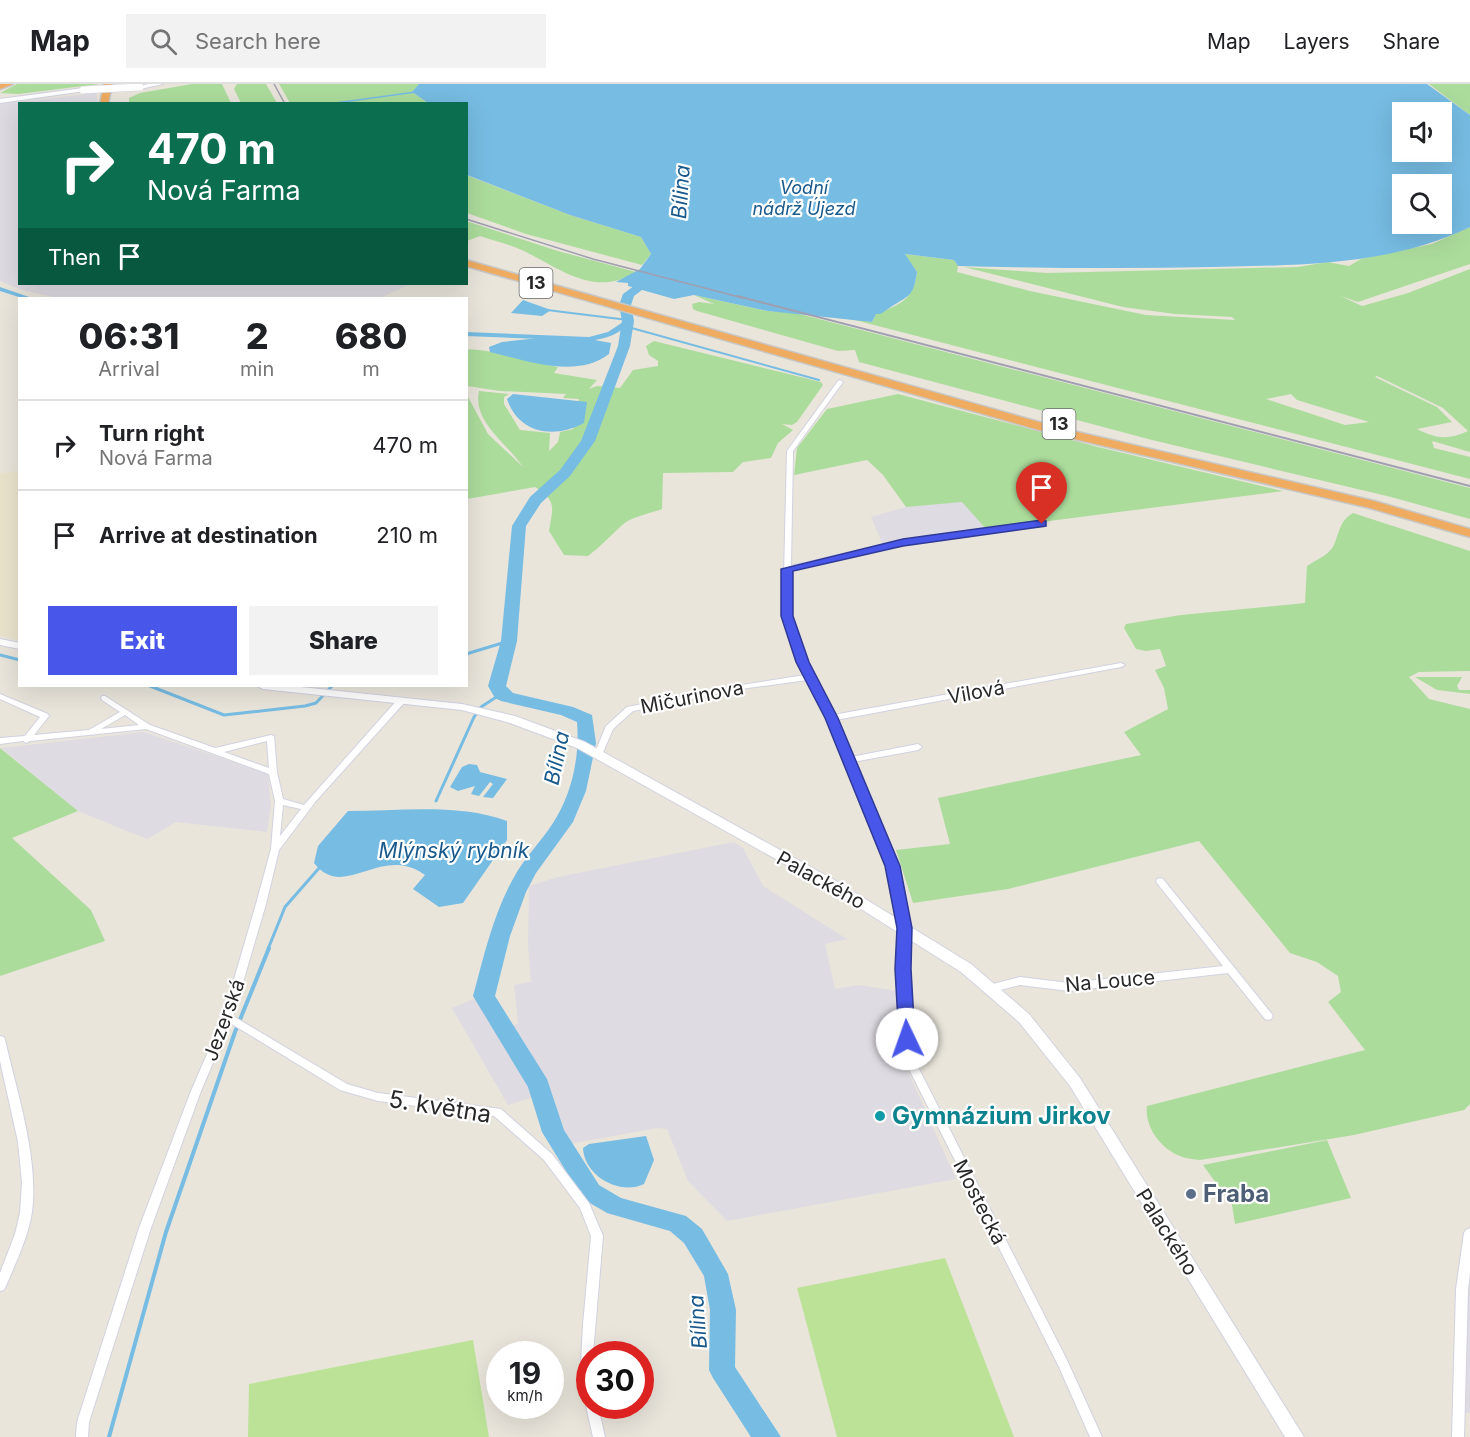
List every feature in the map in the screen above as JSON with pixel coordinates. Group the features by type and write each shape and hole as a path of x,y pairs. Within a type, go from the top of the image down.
{"highway":[{"path":"0,85 9,84"},
{"path":"104,102 108,84"},
{"path":"113,102 117,84"},
{"name":"13","path":"468,259 1047,428 1374,505 1470,533"},
{"name":"13","path":"468,264 602,299"},
{"name":"13","path":"655,314 1020,414 1378,499 1470,526"}],"street":[{"path":"0,100 160,84"},
{"name":"Mostecká","path":"840,382 790,451 787,616 802,662 831,718 892,866 905,928 903,969 907,1039 912,1065 1063,1364 1096,1437"},
{"path":"787,569 918,540 1042,524"},
{"path":"0,642 18,646"},
{"name":"Vilová","path":"831,718 1121,665"},
{"name":"Mičurinova","path":"598,755 609,728 630,709 741,687 810,677"},
{"name":"Palackého","path":"272,687 478,711 536,727 581,745 905,928 943,952 992,988 1024,1018 1075,1082 1295,1437"},
{"path":"0,696 45,716 26,740"},
{"path":"105,698 123,713 147,727 273,772"},
{"path":"275,849 306,808 401,701"},
{"path":"90,732 123,713"},
{"path":"0,741 147,727"},
{"name":"Jezerská","path":"82,1437 83,1422 145,1228 196,1091 228,1017 275,849 279,801 273,772 271,738 215,750"},
{"path":"848,760 918,747"},
{"path":"279,801 306,808"},
{"path":"1160,881 1268,1017"},
{"name":"Na Louce","path":"992,988 1020,981 1069,987 1229,969"},
{"name":"5. května","path":"228,1017 344,1086 378,1097 497,1112 549,1157 585,1206 597,1236 588,1341"},
{"path":"0,1040 25,1152 27,1205 12,1260 0,1286"},
{"path":"1458,1437 1462,1289 1470,1233"},
{"path":"595,1419 599,1437"}],"shaded area":[{"path":"96,93 98,102 18,102 18,285 408,285 382,297 54,297 22,290 0,281 0,104"},
{"path":"18,471 18,640 0,636 0,473"},
{"path":"962,501 986,529 883,545 871,517 906,507"},
{"path":"144,732 268,774 271,806 267,832 176,822 147,839 78,811 1,748"},
{"path":"734,842 743,848 763,886 847,939 825,944 835,989 859,985 897,991 901,1056 956,1179 727,1221 688,1181 667,1129 657,1128 569,1144 560,1131 539,1071 510,1026 518,1024 514,985 531,982 528,945 529,886 558,877"},
{"path":"476,998 534,1097 508,1105 452,1008"},
{"path":"1470,1253 1470,1413 1466,1413 1466,1324"}],"green space":[{"path":"17,84 100,84 18,94 0,93"},
{"path":"192,84 222,84 231,102 129,102 129,98 140,93"},
{"path":"237,84 266,84 276,102 240,102 234,89"},
{"path":"279,84 419,84 412,92 427,102 289,102"},
{"path":"1429,84 1470,84 1470,115"},
{"path":"468,176 570,215 641,237 651,254 642,265 526,234 468,213"},
{"path":"468,222 558,251 636,272 621,279 592,282 578,278 524,251 480,236 468,241"},
{"path":"1470,227 1470,264 1358,302 1341,296 1362,306 1408,293 1470,269 1470,452 1432,441 1434,448 1470,457 1470,479 847,318 872,322 876,314 898,304 909,295 917,272 904,254 954,260 958,266 957,272 1030,291 1146,315 1235,320 1232,317 1175,314 1123,307 964,267 1047,273 1298,267 1327,262 1349,266 1361,259 1432,244","holes":["1375,377 1443,408 1468,431 1442,437 1417,429 1452,422 1437,407","1291,394 1297,400 1369,422 1345,425 1266,399"]},
{"path":"694,295 768,311 796,313 1470,488 1470,519 1391,497 1152,440 859,362 855,350 838,351 697,311 693,309 692,304 699,302 714,304"},
{"path":"654,341 821,382 823,385 797,422 792,425 782,424 793,430 778,443 771,458 743,462 733,472 663,473 662,509 625,523 588,556 564,555 549,531 552,505 547,496 535,487 468,499 468,397 488,434 523,467 486,423 478,402 479,391 509,394 504,397 504,404 520,430 550,433 549,451 558,442 560,432 573,429 579,399 563,398 566,394 500,391 468,386 468,349 558,367 554,373 597,380 589,389 597,386 620,388 633,370 658,366 658,361 649,355 646,346"},
{"path":"898,394 1098,447 1283,491 986,529 962,502 906,507 883,475 867,460 794,475 797,448 827,409"},
{"path":"1353,513 1470,551 1470,671 1419,672 1409,677 1429,699 1470,709 1470,1104 1464,1110 1354,1135 1200,1160 1185,1158 1166,1148 1155,1136 1148,1121 1147,1106 1365,1050 1328,1002 1341,992 1338,976 1317,962 1290,953 1199,841 1008,889 913,903 896,850 950,844 938,798 1141,755 1124,732 1168,709 1164,688 1155,670 1166,666 1160,649 1146,651 1136,649 1124,628 1126,624 1181,615 1305,603 1307,566 1332,549 1343,523"},
{"path":"1415,677 1462,677 1457,686 1459,690 1470,690 1470,694 1437,690"},
{"path":"0,748 78,811 12,838 91,910 105,941 0,976"},
{"path":"1327,1140 1351,1198 1235,1224 1232,1205 1203,1165"},
{"path":"945,1258 1014,1437 837,1437 797,1288"},
{"path":"473,1340 489,1437 248,1437 249,1384"}],"water":[{"name":"Vodní nádrž Újezd","path":"419,84 1427,84 1452,102 1392,102 1392,162 1452,162 1452,102 1470,115 1470,227 1439,240 1408,249 1344,261 1311,264 1180,268 958,266 954,260 905,254 917,272 914,287 905,298 883,313 876,314 872,322 768,311 694,295 674,299 628,286 628,283 616,282 640,269 651,254 641,237 570,215 468,175 468,102 427,102 412,92"},
{"path":"523,300 551,310 542,316 511,313"},
{"path":"539,338 589,339 611,343 609,354 582,366 551,366 490,352 489,347 502,342"},
{"path":"513,394 587,402 584,423 573,428 550,432 529,426 520,420 507,399"},
{"path":"469,764 477,765 480,772 507,779 493,798 483,797 493,784 490,782 479,796 471,794 475,786 458,791 450,787 462,767"},
{"name":"Mlýnský rybník","path":"429,809 488,815 507,821 507,840 463,903 439,907 413,889 425,875 409,867 393,865 378,867 338,877 326,873 314,863 318,846 348,811"},
{"path":"646,1136 654,1160 644,1184 635,1187 614,1185 596,1175 585,1158 583,1148 589,1144"}],"waterway":[{"path":"343,102 416,92"},
{"name":"Bílina","path":"656,275 629,294 625,305 628,321 624,346 588,441 565,473 535,500 519,526 509,641 497,686 501,694 507,697 567,711 586,719 587,743 577,791 568,813 528,870 510,906 484,996 539,1085 553,1132 591,1192 615,1206 677,1223 693,1236 716,1274 723,1310 722,1370 767,1437"},
{"path":"0,289 24,297"},
{"path":"547,310 628,320"},
{"path":"468,334 589,339 610,334 620,329 628,321"},
{"path":"628,327 819,380"},
{"path":"468,653 509,641"},
{"path":"0,655 18,660"},
{"path":"153,687 224,715 305,706 316,703 331,687"},
{"path":"436,801 474,717 481,707 501,694"},
{"path":"268,949 285,907 320,867"},
{"path":"109,1437 166,1232 235,1032 269,948"}],"railway":[{"path":"274,84 284,102"},
{"path":"468,220 593,259 743,298"},
{"path":"737,296 1470,486"}],"place":[{"name":"Gymnázium Jirkov","path":"880,1116"},
{"name":"Fraba","path":"1191,1194"}],"route":[{"path":"907,1039 903,969 905,928 892,866 831,718 802,662 787,616 787,569 940,536 1042,524"}]}
